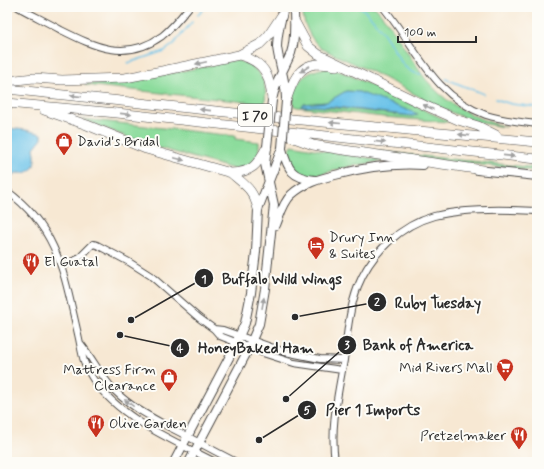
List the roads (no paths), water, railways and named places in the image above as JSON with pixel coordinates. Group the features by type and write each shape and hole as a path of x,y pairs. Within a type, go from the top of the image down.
{"highway":[{"path":"7,81 34,78 68,80 125,78 162,72 239,55 260,44 268,36 283,11"},
{"path":"295,22 308,46 318,54 424,105 458,120 478,126 503,138"},
{"path":"239,55 253,60 262,67 271,83 272,100"},
{"path":"286,101 294,79 297,74 306,67 316,64 342,66"},
{"name":"I 70","path":"7,89 291,119 537,142"},
{"name":"I 70","path":"7,102 31,106 117,113 537,159"},
{"path":"31,106 79,122 146,149 231,173 241,172 253,168 267,147"},
{"path":"272,130 313,145 370,155 417,160 483,170"},
{"path":"231,173 246,185 256,200 258,209"}],"main road":[{"path":"189,462 251,344 259,324 264,301 274,205 265,164 272,100 276,84 291,53 294,40 294,7"},
{"path":"174,462 245,323 251,293 256,252 258,209 282,148 286,89 277,46 283,11"},
{"path":"282,148 290,171 296,176 304,179 316,180"},
{"path":"272,235 284,205 302,186 316,180 368,167 391,164 414,165 537,176"}],"street":[{"path":"18,7 86,42 102,48 117,50 134,48 156,40 168,31 189,7"},
{"path":"383,7 429,73 441,87 456,99 470,108 486,115 537,124"},
{"path":"7,191 20,200 40,223 55,249 61,266 82,356 89,374 116,406 131,416 214,462"},
{"path":"335,462 333,440 334,422 352,305 358,285 377,254 397,235 421,221 444,214 465,211 537,211"},
{"path":"61,266 78,260 93,244 97,245 151,276 199,318 214,329 223,330 238,339 294,363 342,370"},
{"path":"80,344 103,378 130,405 236,462"},
{"path":"251,344 305,357 344,360"}],"water":[{"path":"346,91 359,92 418,114 412,116 336,107 301,107 303,104 327,102"},
{"path":"7,128 26,130 42,134 42,138 34,148 35,163 31,170 13,175 13,171 7,168"}],"waterway":[{"path":"198,15 206,7"},
{"path":"360,7 378,26 404,65 411,71 421,74"},
{"path":"128,63 164,51 173,45 192,22"},
{"path":"446,79 484,94"},
{"path":"496,99 511,104 537,107"}],"place":[{"name":"David's Bridal","path":"64,156"},
{"name":"Drury Inn & Suites","path":"316,260"},
{"name":"El Guatal","path":"31,276"},
{"name":"Ruby Tuesday","path":"295,317"},
{"name":"Buffalo Wild Wings","path":"131,320"},
{"name":"HoneyBaked Ham","path":"120,335"},
{"name":"Mid Rivers Mall","path":"505,382"},
{"name":"Mattress Firm Clearance","path":"169,392"},
{"name":"Bank of America","path":"286,399"},
{"name":"Olive Garden","path":"96,438"},
{"name":"Pier 1 Imports","path":"259,440"},
{"name":"Pretzelmaker","path":"519,450"}]}
